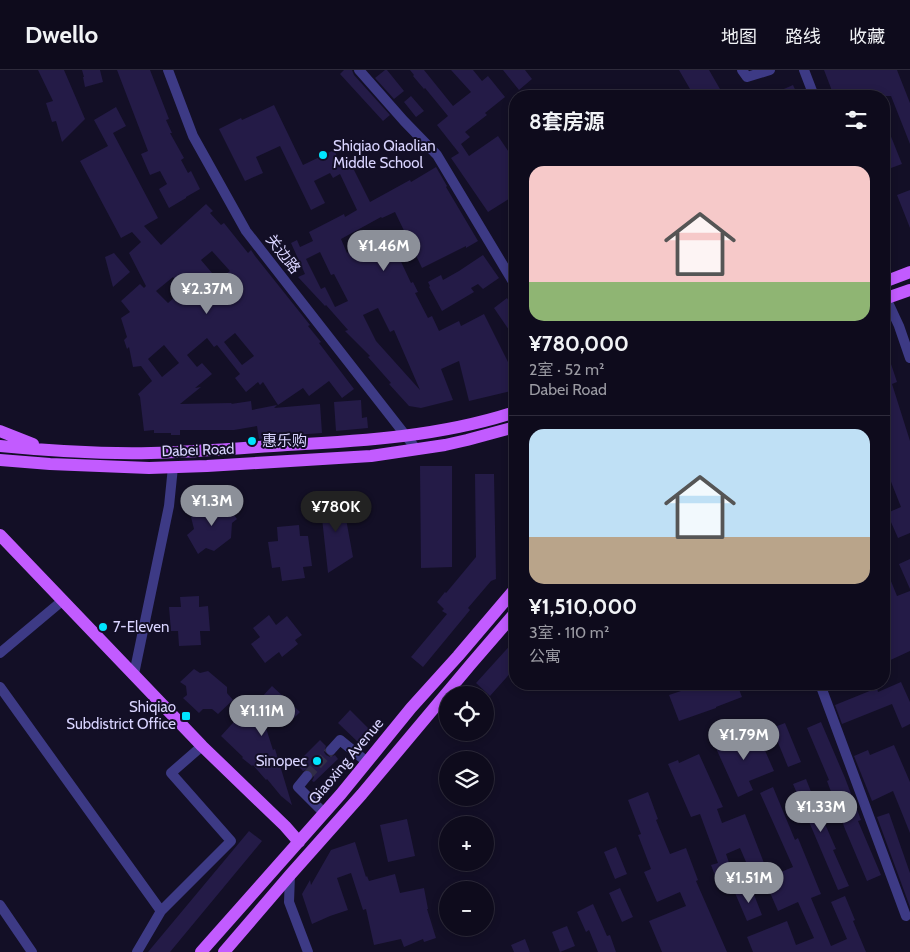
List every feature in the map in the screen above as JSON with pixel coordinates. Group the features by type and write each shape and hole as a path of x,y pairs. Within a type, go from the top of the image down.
{"main road":[{"path":"890,277 910,272"},
{"path":"890,297 910,290"},
{"name":"Dabei Road","path":"0,446 73,452 184,452 407,436 464,425 509,414"},
{"name":"Dabei Road","path":"2,461 149,468 215,466 371,456 417,450 467,440 509,428"},
{"path":"0,431 47,450"},
{"path":"0,535 202,746 285,826 299,842 290,875"},
{"name":"Qiaoxing Avenue","path":"202,952 341,794 411,708 509,596"},
{"path":"224,952 509,620"}],"street":[{"name":"关边路","path":"168,70 193,136 246,231 417,450"},
{"path":"359,70 437,155 509,276"},
{"path":"742,70 747,76 770,70"},
{"path":"804,70 812,90"},
{"path":"890,309 910,358"},
{"path":"134,674 169,506 174,467"},
{"path":"0,653 62,600"},
{"path":"0,687 162,911"},
{"path":"822,690 906,916"},
{"path":"331,750 340,740 367,762"},
{"path":"137,952 162,911 231,841 171,773 202,746"},
{"path":"307,776 298,787 324,813"},
{"path":"290,875 289,902 308,952"},
{"path":"0,905 32,952"}],"green space":[{"path":"509,496 509,553 508,553"}],"building":[{"path":"38,70 64,70 85,119 62,142 56,121 52,122 46,103 53,101"},
{"path":"82,70 100,70 103,82 85,87"},
{"path":"117,70 150,70 169,119 166,120 172,133 170,133 184,158 181,160 188,173 191,171 200,189 169,208 159,189 167,184 160,171 150,175 141,154 148,151"},
{"path":"344,70 352,70 354,75 390,115 383,121 340,74"},
{"path":"385,70 404,91 394,99 375,78"},
{"path":"410,70 424,70 453,106 471,92 451,70 473,70 482,81 488,76 505,97 485,113 487,115 465,132 470,137 461,144 469,156 498,136 509,152 509,199 488,212 451,158 459,153 437,125 448,116"},
{"path":"503,70 525,70 532,79 519,90"},
{"path":"679,70 709,70 721,90 691,90"},
{"path":"824,70 897,70 910,103 910,144 890,96 890,90 832,90"},
{"path":"793,85 795,90 782,90"},
{"path":"411,96 424,111 416,117 404,102"},
{"path":"274,105 303,165 334,150 340,162 348,158 370,202 410,180 411,182 436,167 478,241 422,268 395,212 381,217 341,239 347,253 361,245 362,248 376,240 377,243 389,236 411,283 413,282 418,292 415,293 428,318 432,316 439,331 459,321 461,326 484,314 509,362 509,391 469,401 459,361 441,369 453,400 421,408 409,406 389,384 391,383 368,357 370,356 345,331 348,330 298,277 305,274 291,243 297,240 300,247 313,241 309,232 344,214 345,217 357,210 340,174 333,178 330,173 314,181 325,203 311,210 280,146 256,157 263,173 245,181 219,129 241,118 242,120","holes":["320,252 331,275 334,274 348,301 335,307 325,287 321,289 306,259","378,308 390,332 394,330 420,390 376,341 363,315"]},
{"path":"116,107 126,126 113,133 158,218 144,226 161,245 206,204 213,211 210,213 221,225 224,223 248,253 251,250 310,325 308,326 321,342 319,343 354,389 342,398 329,381 309,396 303,388 278,405 263,382 260,385 258,382 246,392 235,378 240,374 217,345 214,347 207,338 187,355 197,367 202,363 212,374 195,388 201,387 180,404 231,404 251,401 252,410 277,405 274,408 320,404 322,433 259,439 257,426 234,430 180,430 180,435 154,433 154,430 144,431 138,394 152,381 141,366 133,367 129,347 127,349 124,340 127,337 121,318 130,312 121,301 140,284 144,288 146,286 129,253 141,242 132,232 121,238 80,161 108,146 94,120","holes":["212,251 230,271 218,280 201,260","173,277 183,290 168,303 156,291","235,333 254,356 242,365 224,342","164,345 179,363 162,377 148,359"]},
{"path":"890,134 902,164 891,168 890,165"},
{"path":"910,190 910,228 897,195"},
{"path":"114,253 130,272 113,287 105,257"},
{"path":"483,255 499,278 483,289 478,284 471,288 474,292 442,311 428,282 441,275 443,280"},
{"path":"507,298 509,301 509,330 494,308"},
{"path":"890,361 897,382 892,384 910,441 910,533 898,538 890,520 890,512 901,507 890,479"},
{"path":"361,400 362,418 367,417 368,428 336,431 334,402"},
{"path":"420,466 452,466 452,567 421,568"},
{"path":"475,474 494,474 496,579 491,581 468,608 470,610 423,667 411,657 447,614 442,611 444,609 437,602 476,557"},
{"path":"342,497 353,557 328,573 320,500"},
{"path":"224,501 237,519 232,523 231,538 214,551 206,548 198,554 187,535 194,529 191,517 207,504 216,507"},
{"path":"299,525 300,536 308,536 312,566 303,567 305,578 282,581 280,567 272,568 268,542 278,541 277,527"},
{"path":"910,559 910,589 899,564"},
{"path":"890,579 897,596 910,591 910,651 890,660"},
{"path":"199,596 199,607 208,606 210,631 200,631 201,645 179,646 178,631 171,631 169,607 181,607 180,597"},
{"path":"269,615 276,625 287,616 302,635 295,640 298,644 282,657 279,652 265,663 251,644 260,637 253,628"},
{"path":"509,647 509,675 494,692 494,686 479,686 476,683"},
{"path":"194,669 200,673 208,671 227,687 227,693 233,700 218,714 212,709 203,709 199,713 183,698 187,695 186,686 180,682"},
{"path":"901,682 910,702 910,724 902,728 892,704 842,724 835,705 872,690 878,690 878,692 890,690 890,687"},
{"path":"272,686 300,712 290,722 280,713 266,728 273,750 275,749 292,805 281,796 253,765 242,758 221,736 241,714 243,715 258,697 260,699"},
{"path":"684,690 739,690 742,697 679,721 669,695"},
{"path":"350,710 372,732 360,744 338,723"},
{"path":"821,722 845,778 861,820 858,821 881,875 867,881 807,728"},
{"path":"785,723 801,762 788,767 772,728"},
{"path":"756,730 774,771 749,781 753,790 738,797 715,746"},
{"name":"Sinopec","path":"320,740 326,746 324,752 326,755 330,757 335,755 338,759 314,782 312,781 314,777 312,771 308,769 303,771 296,764"},
{"path":"894,745 910,782 910,833 893,791 872,801 854,756 868,750 870,755"},
{"path":"699,754 723,807 717,809 722,823 745,814 764,863 749,869 740,848 726,854 735,880 719,886 711,865 718,863 700,814 691,817 668,764 678,760 679,763"},
{"path":"806,779 836,849 833,850 849,886 838,890 793,784"},
{"path":"773,787 795,840 798,838 821,894 811,898 831,946 847,939 831,902 845,896 866,952 753,952 747,937 787,921 796,945 814,938 798,902 778,911 764,879 793,867 760,793"},
{"path":"648,792 658,819 656,820 670,854 686,848 698,880 696,881 727,952 662,952 649,921 686,906 680,892 657,902 644,872 651,869 638,835 641,834 628,800"},
{"path":"889,813 910,873 910,907 877,817"},
{"path":"407,819 415,856 388,862 380,825"},
{"path":"249,831 262,841 170,952 148,952"},
{"path":"355,842 369,881 395,874 400,893 424,888 427,909 436,938 424,942 423,939 404,947 401,939 374,945 366,909 363,910 351,873 337,878 348,910 312,924 302,894 310,880 311,885 331,850"},
{"path":"616,847 627,874 615,879 604,852"},
{"path":"751,887 762,915 747,921 735,893"},
{"path":"620,888 633,917 622,922 609,893"},
{"path":"593,904 607,936 610,935 616,952 598,952 589,930 586,932 577,912"},
{"path":"567,926 575,946 560,952 552,932"},
{"path":"525,939 530,952 514,952 511,945"}],"tunnel":[{"path":"307,776 331,750"}],"place":[{"name":"Shiqiao Qiaolian Middle School","path":"323,155"},
{"name":"惠乐购","path":"252,441"},
{"name":"7-Eleven","path":"103,627"},
{"name":"Shiqiao Subdistrict Office","path":"186,716"},
{"name":"Sinopec","path":"317,761"}]}
